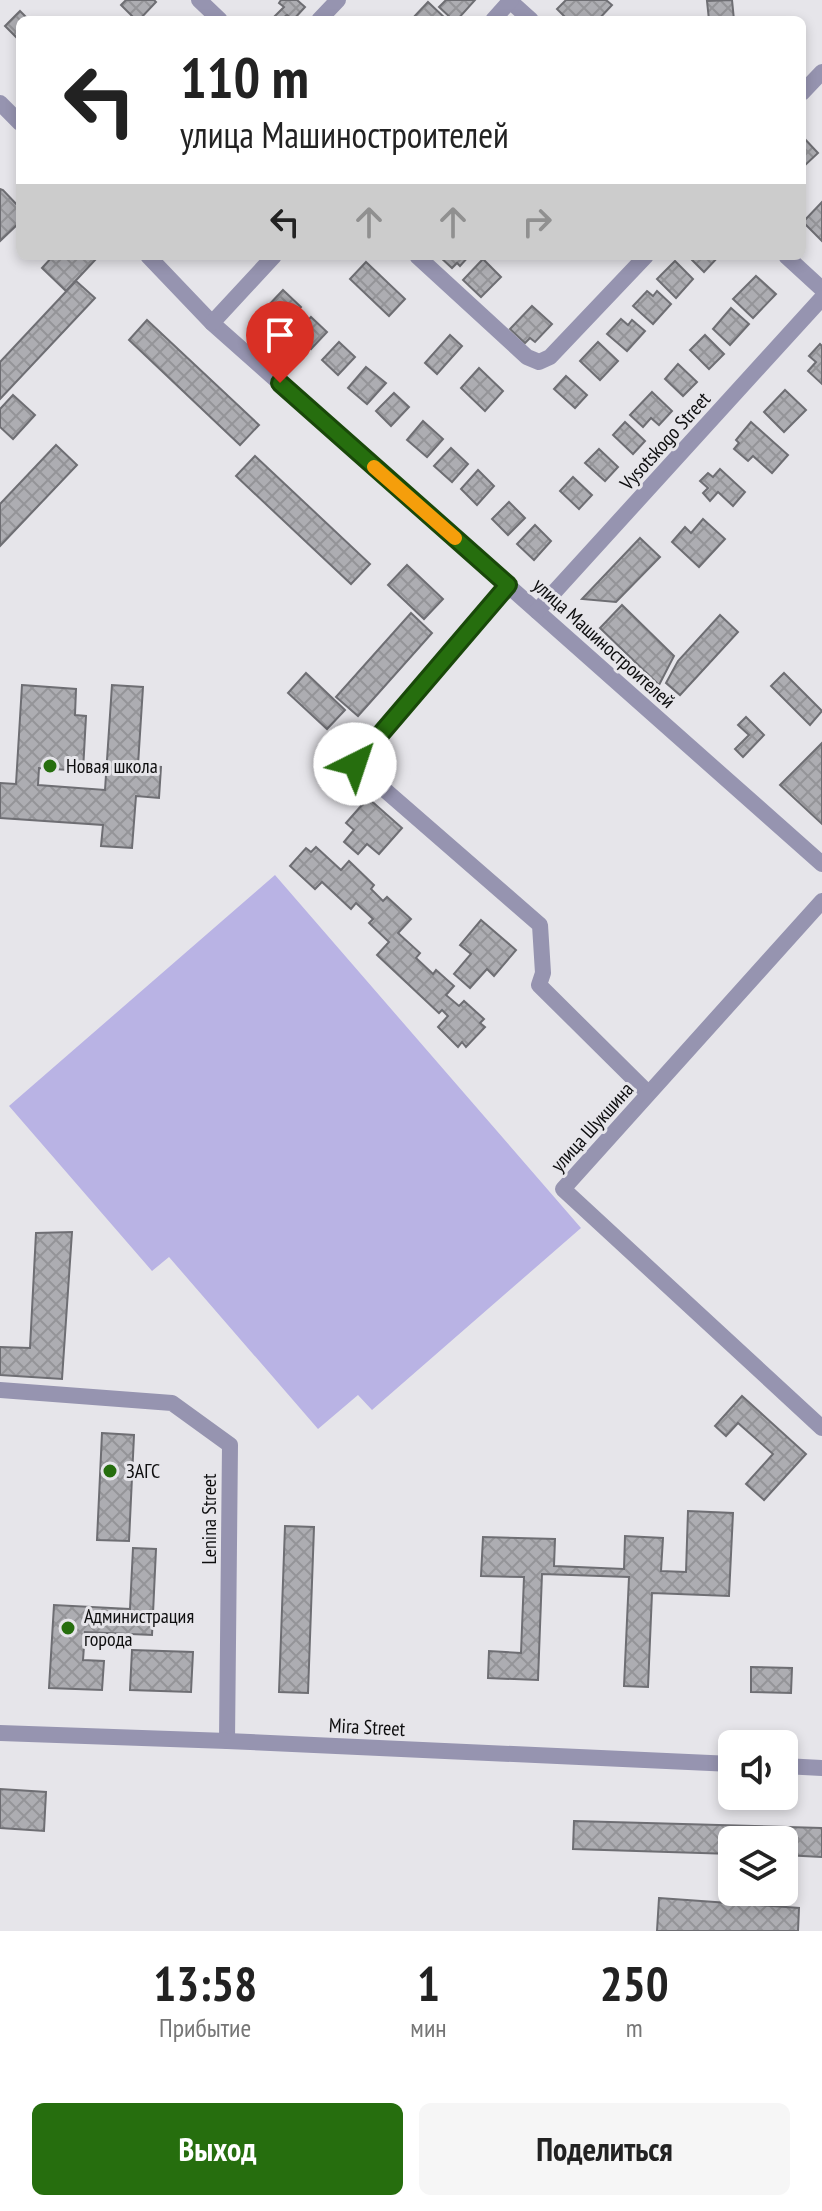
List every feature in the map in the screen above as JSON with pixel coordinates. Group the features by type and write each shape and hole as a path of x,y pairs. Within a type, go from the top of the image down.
{"street":[{"path":"199,0 216,16"},
{"path":"323,16 338,0"},
{"path":"497,16 511,0 527,16"},
{"path":"806,89 822,72"},
{"path":"0,103 16,119"},
{"name":"улица Машиностроителей","path":"152,260 212,323 822,864"},
{"path":"212,323 270,260"},
{"path":"421,260 527,357 539,362 550,357 642,260"},
{"path":"790,260 822,289"},
{"name":"Vysotskogo Street","path":"537,611 822,298"},
{"path":"508,585 355,764 540,925 543,973 539,985 648,1093"},
{"name":"улица Шукшина","path":"822,901 563,1189 822,1428"},
{"name":"Lenina Street","path":"0,1390 172,1403 230,1445 227,1741"},
{"name":"Mira Street","path":"0,1733 718,1763"},
{"path":"798,1767 822,1768"}],"shaded area":[{"path":"275,875 581,1228 372,1410 358,1395 318,1429 169,1257 152,1271 9,1106"}],"building":[{"path":"126,0 156,2 143,16 132,16 121,5"},
{"path":"281,0 297,0 305,7 297,16 275,16 284,7 279,3"},
{"path":"446,0 475,0 461,16 449,16 439,7"},
{"path":"566,0 606,0 612,5 602,16 564,16 557,9"},
{"path":"732,0 734,16 709,16 707,1"},
{"path":"428,2 443,16 415,16"},
{"path":"20,11 25,16 16,16 16,37 5,26"},
{"path":"806,140 818,153 806,164"},
{"path":"0,189 16,204 16,226 0,241"},
{"path":"822,202 822,241 806,225 806,219"},
{"path":"49,260 95,260 66,291 42,268"},
{"path":"443,260 465,260 460,266 457,263 452,268"},
{"path":"482,260 501,277 481,297 463,280"},
{"path":"692,260 715,260 704,272"},
{"path":"675,261 693,279 676,298 657,279"},
{"path":"366,262 405,299 389,316 350,279"},
{"path":"756,276 776,294 753,318 733,299"},
{"path":"76,281 95,298 0,399 0,362"},
{"path":"283,290 301,307 284,326 265,309"},
{"path":"647,291 653,296 657,291 671,304 653,324 633,306"},
{"path":"532,306 552,324 535,342 530,338 525,343 510,329"},
{"path":"731,308 749,324 730,345 713,329"},
{"path":"311,317 327,332 311,349 295,334"},
{"path":"621,319 628,325 632,320 645,331 627,351 607,334"},
{"path":"147,320 259,425 240,445 129,340"},
{"path":"450,335 462,346 437,374 425,363"},
{"path":"705,335 724,354 709,369 690,350"},
{"path":"339,342 355,357 338,375 322,360"},
{"path":"598,342 618,361 600,380 580,361"},
{"path":"820,344 822,384 808,371 816,362 809,356"},
{"path":"678,364 697,382 683,396 665,379"},
{"path":"366,367 386,383 367,404 348,388"},
{"path":"479,368 503,391 485,411 461,388"},
{"path":"566,376 587,395 575,408 554,389"},
{"path":"785,390 806,410 784,432 764,412"},
{"path":"652,392 672,411 659,425 651,418 643,427 630,415"},
{"path":"394,393 409,407 391,426 376,411"},
{"path":"13,395 35,415 13,439 0,427 0,409"},
{"path":"423,421 443,439 427,457 407,440"},
{"path":"625,422 645,441 633,454 613,435"},
{"path":"751,422 788,455 772,473 753,456 748,461 734,449 739,443 736,440"},
{"path":"56,445 77,465 0,546 0,504"},
{"path":"451,448 468,464 452,482 434,466"},
{"path":"599,449 618,467 605,481 585,463"},
{"path":"255,456 370,564 351,584 236,476"},
{"path":"720,469 745,492 733,506 718,492 710,501 703,493 708,488 700,481 708,473 713,477"},
{"path":"478,470 494,486 477,505 461,489"},
{"path":"573,477 592,495 579,509 560,491"},
{"path":"509,502 525,518 508,535 492,519"},
{"path":"703,519 725,539 699,567 672,542 685,527 691,533"},
{"path":"535,525 551,541 534,560 517,544"},
{"path":"640,538 660,557 616,602 582,599"},
{"path":"407,565 443,599 424,619 388,585"},
{"path":"622,605 674,656 659,685 600,628"},
{"path":"411,613 432,633 358,716 336,697"},
{"path":"720,615 738,632 680,695 666,683 678,661"},
{"path":"306,673 345,710 327,729 288,693"},
{"path":"784,673 822,711 810,725 771,686"},
{"name":"Новая школа","path":"22,685 76,689 75,715 86,716 83,771 39,768 38,785 105,790 112,685 143,687 138,765 161,767 159,798 136,796 132,848 101,846 103,825 0,818 0,783 16,784"},
{"path":"746,717 764,735 743,757 735,749 749,735 738,725"},
{"path":"822,743 822,824 780,785"},
{"path":"368,798 402,828 379,854 367,844 358,854 344,842 354,830 346,823"},
{"path":"316,847 341,870 349,861 374,885 371,889 383,901 387,897 411,919 398,933 420,953 416,958 433,974 436,970 454,986 446,995 459,1006 464,1001 484,1019 480,1023 485,1027 466,1047 462,1042 458,1047 438,1027 448,1016 442,1010 439,1013 377,955 389,942 369,923 373,919 356,903 351,909 322,882 315,889 290,866 306,848 311,852"},
{"path":"481,920 516,950 494,976 487,969 470,988 454,974 471,954 460,945"},
{"path":"72,1232 62,1379 0,1375 0,1347 30,1348 36,1233"},
{"path":"742,1396 806,1454 764,1500 746,1484 773,1454 738,1423 726,1436 715,1426"},
{"path":"102,1433 134,1435 129,1541 97,1540"},
{"path":"688,1511 733,1513 729,1596 652,1593 648,1687 624,1686 629,1577 542,1574 538,1680 488,1678 489,1651 521,1653 524,1577 481,1576 483,1537 555,1539 554,1566 624,1569 625,1536 663,1538 661,1571 686,1572"},
{"path":"285,1526 314,1527 308,1693 279,1692"},
{"path":"133,1548 156,1549 152,1635 85,1632 83,1660 104,1661 102,1690 49,1688 54,1605 130,1609"},
{"path":"132,1650 193,1652 191,1692 130,1690"},
{"path":"751,1667 792,1668 791,1693 751,1692"},
{"path":"0,1789 46,1792 44,1831 0,1828"},
{"path":"574,1821 751,1826 718,1826 718,1854 573,1849"},
{"path":"798,1827 822,1828 822,1857 798,1856"},
{"path":"659,1898 718,1902 718,1906 799,1908 798,1931 657,1931"}],"slow traffic":[{"path":"374,467 455,538"}],"place":[{"name":"Новая школа","path":"50,766"},
{"name":"ЗАГС","path":"110,1471"},
{"name":"Администрация города","path":"68,1628"}],"route":[{"path":"280,383 508,585 355,764"}]}
